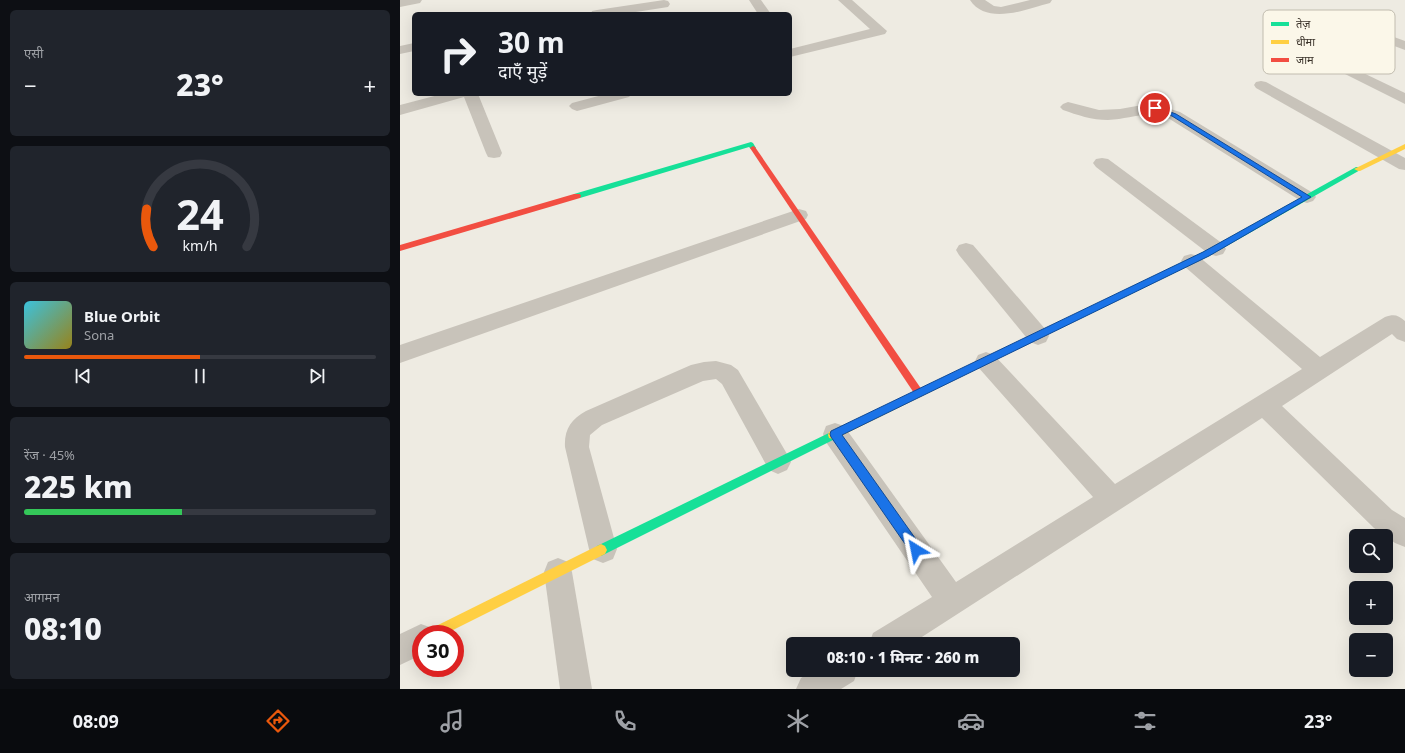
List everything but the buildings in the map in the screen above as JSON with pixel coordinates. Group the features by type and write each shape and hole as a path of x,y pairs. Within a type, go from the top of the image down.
{"street":[{"path":"755,0 764,12"},
{"path":"792,50 880,31 844,0"},
{"path":"976,0 990,9 1001,11 1046,0"},
{"path":"400,3 420,2"},
{"path":"614,12 664,6"},
{"path":"400,50 412,47"},
{"path":"1356,74 1405,99"},
{"path":"1261,85 1405,165"},
{"path":"400,110 452,96"},
{"path":"471,96 494,153"},
{"path":"578,106 598,97"},
{"path":"1068,108 1103,115 1115,115 1146,108 1163,110 1174,115 1307,197"},
{"path":"400,248 751,144 919,393"},
{"path":"450,625 835,434 1191,262 1369,163 1405,146"},
{"path":"1102,163 1216,249"},
{"path":"400,354 799,216"},
{"path":"966,250 1038,336"},
{"path":"1191,262 1319,370"},
{"path":"895,637 1393,323 1405,333"},
{"path":"986,361 1113,500"},
{"path":"604,549 577,446 578,430 594,418 699,372 717,369 730,377 778,462"},
{"path":"1264,404 1382,519 1405,534"},
{"path":"835,434 952,601"},
{"path":"558,572 576,689"},
{"path":"400,650 412,644"},
{"path":"812,689 832,677"}],"traffic: fast":[{"path":"577,196 751,144 753,148"},
{"path":"1060,325 1206,254 1358,169"},
{"path":"601,550 833,435"}],"traffic: slow":[{"path":"1358,169 1405,146"},
{"path":"833,435 1060,325"},
{"path":"450,625 601,550"}],"traffic: jam":[{"path":"753,148 919,393"},
{"path":"400,248 577,196"}],"route":[{"path":"916,550 835,434 1206,254 1307,197 1174,115 1155,108"}]}
